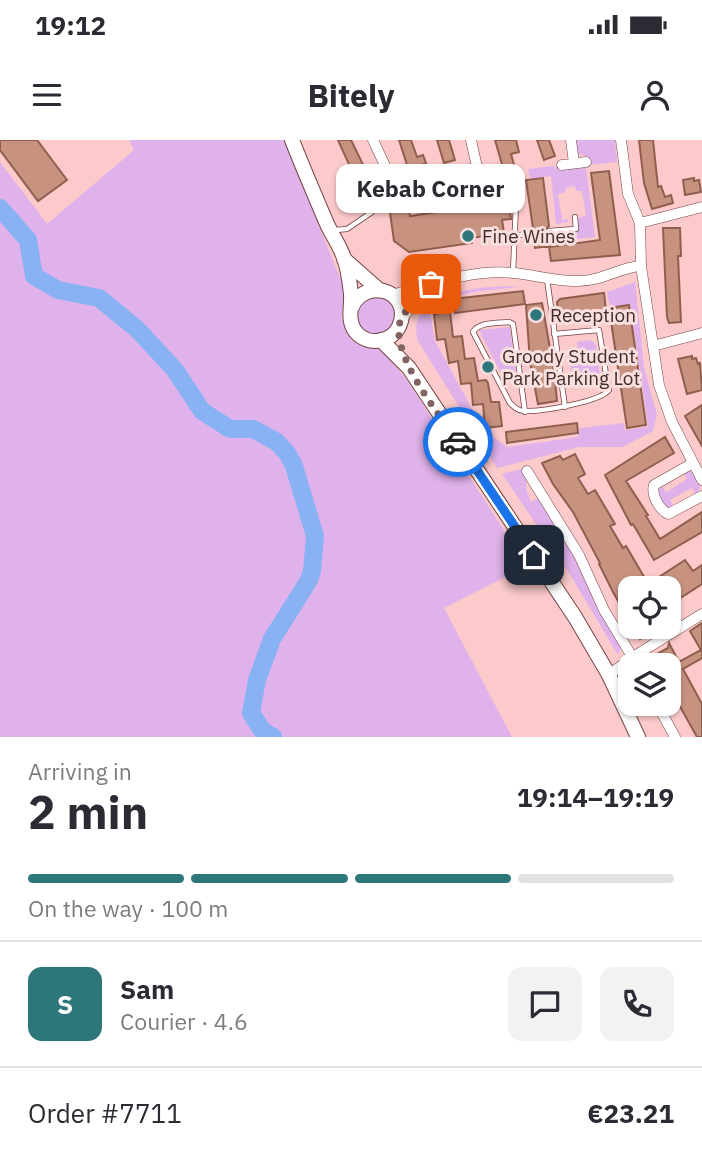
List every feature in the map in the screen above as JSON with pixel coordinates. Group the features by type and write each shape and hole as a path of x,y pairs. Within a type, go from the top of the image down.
{"street":[{"path":"292,140 344,258 351,294 350,317 356,332 370,340 389,338 431,284"},
{"path":"373,140 388,172 393,172"},
{"path":"471,140 477,167"},
{"path":"571,140 574,163"},
{"path":"621,140 628,194 640,223 641,266 659,385 672,422 702,480"},
{"path":"562,165 586,162"},
{"path":"640,223 702,207"},
{"path":"344,258 378,289 392,295 399,304 399,324 409,368"},
{"path":"392,295 465,276 513,273 569,281 592,281 641,266"},
{"path":"351,309 356,299 365,292 378,289"},
{"path":"653,346 702,333"},
{"path":"381,340 409,368 575,617 609,675 638,737"},
{"path":"693,463 654,485 653,492 663,512 668,514 702,496"},
{"path":"527,471 579,555 604,610 630,653"},
{"path":"646,653 702,614"},
{"path":"609,675 618,670"},
{"path":"664,716 675,737"}],"lane":[{"path":"444,190 503,192 512,196 516,204 513,273"},
{"path":"328,226 338,230 347,229 372,212"},
{"path":"549,231 576,229 575,217"},
{"path":"513,236 533,233"},
{"path":"547,278 565,407"},
{"path":"525,412 513,324 509,322 478,326 473,332 510,403 519,410 525,412 565,407 604,396 609,390 598,330 554,334"}],"shaded area":[{"path":"129,140 284,140 345,290 342,317 345,329 353,338 382,350 407,380 527,566 444,608 512,737 0,737 0,162 47,224 134,150"},
{"path":"575,140 615,140 617,162 589,165 588,157 577,153"},
{"path":"553,166 560,169 586,168 595,237 551,242 550,233 578,230 577,218 586,216 582,191 576,191 575,186 565,188 566,192 558,194 562,220 568,219 568,222 556,224 551,176 530,179 528,169"},
{"path":"635,282 644,367 657,415 653,431 623,447 579,447 497,468 418,341 417,324 423,311 450,294 487,287 519,287 478,291 453,297 430,313 435,341 484,431 508,447 578,437 580,428 624,423 625,430 648,427 630,304 610,307 607,292"},
{"path":"376,297 389,303 395,316 389,329 376,335 363,329 357,316 363,303"},
{"path":"510,327 516,378 504,379 479,330"},
{"path":"591,340 596,345 601,384 581,388 580,379 573,380 568,350 578,349 577,342"},
{"path":"525,468 527,492 531,502 539,497 569,544 621,647 618,655 569,573 502,474"},
{"path":"684,473 693,473 700,487 699,491 695,494 692,488 670,500 674,507 666,508 657,490 662,486 666,492 687,479"}],"building":[{"path":"0,140 37,140 67,180 38,201 0,150"},
{"path":"338,140 351,140 372,183 360,189"},
{"path":"399,140 411,140 417,157 423,155 426,163 409,171"},
{"path":"437,140 449,140 455,160 444,163"},
{"path":"495,140 516,140 519,152 511,154 515,168 504,171"},
{"path":"537,140 549,140 555,156 544,160"},
{"path":"639,140 653,140 658,187 661,186 665,197 671,195 673,203 652,209 644,183"},
{"path":"609,171 620,255 551,261 549,247 600,240 591,173"},
{"path":"543,178 549,226 544,232 550,236 551,246 535,248 534,238 538,233 533,228 526,180"},
{"path":"694,178 694,181 699,180 701,192 685,195 683,180"},
{"path":"405,181 410,216 509,201 511,219 502,220 504,233 471,238 472,243 409,252 394,241 386,184"},
{"path":"663,228 680,228 681,256 678,256 681,322 669,323 667,317"},
{"path":"523,291 525,304 455,313 453,299"},
{"path":"604,293 606,311 588,316 559,317 557,302 560,299"},
{"path":"542,303 557,401 538,404 530,362 526,305"},
{"path":"629,305 646,425 627,428 609,308"},
{"path":"450,312 453,337 462,336 465,359 474,358 478,381 486,380 491,402 499,402 502,426 485,428 483,404 473,405 471,383 461,384 458,361 449,363 445,339 437,340 434,314"},
{"path":"692,356 692,359 696,358 698,364 700,363 702,390 687,394 678,359"},
{"path":"702,405 702,446 685,416"},
{"path":"577,423 578,433 507,443 506,432"},
{"path":"665,437 674,453 626,481 660,539 702,512 702,532 654,560 633,524 631,525 605,475"},
{"path":"575,454 585,474 578,478 588,494 595,490 615,524 610,526 623,548 626,546 644,576 618,576 618,601 573,512 542,463 560,456 563,460"},
{"path":"685,560 693,571 702,565 702,584 681,598 681,576 661,576"},
{"path":"702,623 702,658 683,669 702,704 702,737 697,737 681,708 681,661 701,650 690,631"},
{"path":"669,643 674,653 659,653 668,648"}],"waterway":[{"path":"0,208 28,240 34,276 58,290 99,298 137,329 175,370 202,411 230,429 253,429 277,442 294,466 315,536 309,580 272,639 257,680 251,713 262,730 273,737"}],"way so far":[{"path":"431,284 402,318 397,331 409,368 458,442"}],"place":[{"name":"Fine Wines","path":"468,236"},
{"name":"Kebab Corner","path":"431,284"},
{"name":"Reception","path":"536,315"},
{"name":"Groody Student Park Parking Lot","path":"488,367"}],"route":[{"path":"458,442 534,555"}]}
